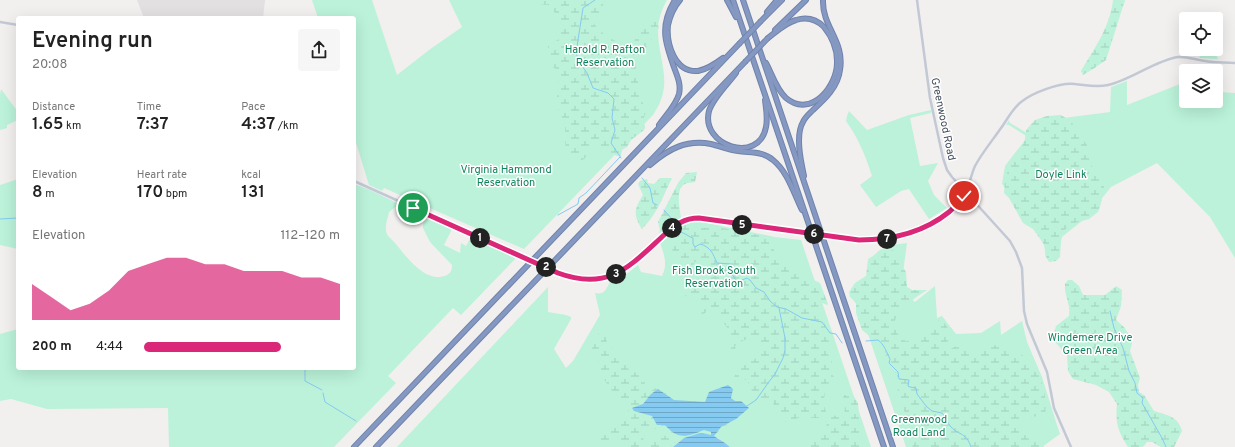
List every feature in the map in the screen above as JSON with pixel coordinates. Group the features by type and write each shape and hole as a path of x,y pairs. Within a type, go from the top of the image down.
{"highway":[{"path":"650,138 675,103 679,94 680,84 667,50 664,35 666,20 675,0"},
{"path":"680,0 673,10 668,32 670,47 679,64 686,69 697,71 710,67 730,54"},
{"path":"727,0 743,29"},
{"path":"733,0 884,447"},
{"path":"743,0 893,447"},
{"path":"761,21 777,0"},
{"path":"354,447 782,0"},
{"path":"376,447 630,181 806,0"},
{"path":"809,196 800,151 801,126 808,114 832,90 837,81 841,59 839,48 824,15 823,0"},
{"path":"760,53 781,93 790,101 795,103 804,104 817,100 825,93 834,79 838,60 836,48 828,32 817,22 806,18 796,19 768,38"},
{"path":"745,62 715,100 710,110 708,121 709,126 720,141 730,146 743,148 754,146 760,140 766,128 767,116 762,85"},
{"path":"630,181 669,150 684,144 704,143 732,150 765,154 782,168 812,232"}],"street":[{"name":"Greenwood Road","path":"917,0 930,98 947,170 1010,241 1020,260 1026,321 1047,372 1052,401 1071,447"},
{"path":"0,22 16,25"},
{"path":"356,182 566,276 582,279 597,279 613,275 631,266 672,227 689,219 699,218 859,240 899,236 914,232 933,223 950,211 964,196 975,167 981,157 1016,107 1029,97 1065,84 1072,83 1098,87 1108,85 1121,81 1159,63 1175,58 1185,57 1206,62 1235,63"}],"shaded area":[{"path":"137,0 265,0 263,16 143,16"}],"green space":[{"path":"312,0 372,0 397,75 462,27 449,0 667,0 663,7 658,30 664,72 663,93 660,103 653,115 524,249 384,188 382,191 369,185 356,143 356,16 317,16"},
{"name":"Harold R. Rafton Reservation","path":"529,0 605,0 601,11 594,19 594,24 601,32 625,45 634,41 646,23 650,21 657,22 659,28 645,49 644,55 635,63 640,95 646,111 643,121 645,126 644,130 631,140 627,147 622,150 621,156 613,154 601,146 590,151 584,159 581,160 573,158 567,152 565,144 565,126 555,103 558,95 559,81 555,68 552,67 547,45 548,43 558,40 561,35 562,30 560,21 548,5 537,4"},
{"path":"1113,0 1125,0 1106,60 1083,75 1081,71 1096,46 1109,19"},
{"path":"1199,56 1217,56 1218,59 1200,58"},
{"name":"Doyle Link","path":"1127,81 1127,105 1179,84 1179,108 1223,108 1223,92 1235,93 1235,258 1210,217 1157,163 1111,187 1087,217 1063,236 1055,239 1002,184 1005,166 1028,137 1009,125 1006,125 1009,120 1010,123 1030,135 1056,119 1110,112 1111,87"},
{"path":"1,89 16,109 16,121 7,125 7,128 0,130"},
{"path":"931,110 931,113 910,118 920,166 938,163 928,181 934,195 947,208 929,219 909,189 901,191 876,207 860,185 872,176 855,134 846,121 849,111 867,130 909,115"},
{"path":"1061,115 1072,122 1075,131 1089,148 1090,164 1104,181 1104,189 1098,212 1089,219 1075,223 1064,230 1061,241 1060,257 1056,261 1049,262 1041,240 1033,229 1023,223 1009,198 1004,193 1005,180 1008,170 1019,153 1025,139 1026,130 1035,120 1047,116"},
{"path":"697,172 695,182 686,183 680,190 679,199 681,218 659,234 660,230 658,222 678,183 686,173"},
{"path":"660,178 672,178 656,211 642,229 636,216 636,208 643,195 638,184 640,181 647,179 648,183 654,184"},
{"path":"16,180 16,249 0,245 0,185"},
{"path":"356,185 399,204 389,212 386,232 417,268 424,273 439,277 447,275 452,268 452,265 430,242 423,228 423,223 428,217 453,227 444,245 460,253 461,243 466,246 470,239 475,242 477,250 481,240 518,256 461,315 453,308 388,376 396,383 334,447 169,447 168,408 47,409 11,399 0,401 0,334 16,330 16,370 356,370"},
{"name":"Fish Brook South Reservation","path":"692,220 775,237 801,240 871,447 730,447 718,438 703,433 684,438 673,447 397,447 548,287 548,312 571,317 554,349 566,368 573,361 600,315 595,293 603,292 610,282 628,273 638,265 641,272 662,276 665,263 660,243 683,222"},
{"name":"Fish Brook South Reservation","path":"690,224 698,228 712,226 774,238 773,247 781,261 796,272 820,283 828,304 827,305 820,302 818,307 826,327 824,329 829,341 828,351 832,361 830,371 839,385 838,386 831,383 827,384 824,406 826,412 831,415 844,417 845,407 843,395 853,395 858,403 861,447 810,447 814,438 826,428 827,423 824,418 798,418 786,422 775,412 775,407 772,401 758,397 752,391 748,382 743,378 736,382 733,378 746,362 755,359 760,352 759,346 755,340 747,339 735,346 736,352 733,353 728,346 732,337 726,325 709,310 702,315 701,311 703,306 685,296 685,288 687,283 700,278 704,267 701,260 698,258 693,265 679,264 672,249 676,242 671,236 682,226"},
{"name":"Greenwood Road Land","path":"907,243 902,280 894,285 915,302 935,286 937,318 942,316 956,334 981,333 1000,321 1001,335 1022,321 1027,342 1042,377 1060,434 1042,447 906,447 868,334 884,246"},
{"name":"Greenwood Road Land","path":"881,249 896,251 901,265 906,272 907,287 912,290 927,290 915,298 899,313 895,320 896,330 900,338 906,341 915,340 939,320 945,324 951,335 944,346 945,348 950,349 959,345 964,345 972,351 980,353 995,345 1000,345 1026,358 1033,366 1038,374 1045,394 1045,414 1025,419 1020,424 1027,438 1042,441 1044,447 912,447 917,438 911,429 898,397 897,374 887,364 885,359 886,354 883,347 862,330 856,313 856,303 850,297 849,292 855,283 866,276 868,259"},
{"name":"Windemere Drive Green Area","path":"1068,280 1072,280 1079,286 1083,295 1105,295 1116,286 1122,290 1121,306 1116,320 1124,327 1131,338 1132,343 1130,351 1140,378 1138,385 1139,392 1144,395 1154,411 1171,417 1178,422 1182,431 1174,447 1161,447 1152,442 1147,442 1143,447 1128,447 1118,427 1116,416 1117,404 1109,392 1096,385 1073,379 1068,371 1067,355 1055,342 1054,334 1056,326 1069,316 1069,308 1065,292 1065,284"},
{"path":"601,331 606,333 607,344 621,358 627,368 637,373 642,378 645,388 641,390 641,395 658,387 669,390 681,400 705,402 709,392 728,385 733,389 731,398 735,401 751,398 753,400 744,411 714,436 711,432 704,430 692,435 681,436 670,447 619,447 621,442 615,436 610,442 611,447 600,447 596,439 604,435 615,420 626,417 629,414 626,403 616,399 605,381 598,360 592,354 591,350","holes":["651,427 659,430 668,428 671,432 658,439 643,441 644,436"]}],"water":[{"path":"728,385 733,389 731,398 735,401 741,401 749,408 736,419 721,427 714,436 730,447 673,447 684,438 700,433 711,435 711,432 704,430 684,436 679,435 665,425 657,425 652,416 634,411 632,408 643,404 651,394 658,389 674,400 705,402 709,392"}],"waterway":[{"path":"595,0 583,8 576,53 579,62 587,73 593,88 608,93 614,99 612,118 615,130 611,143 621,158"},
{"path":"558,215 578,204 579,198 586,193 620,157"},
{"path":"642,178 650,188 653,203 657,205"},
{"path":"664,210 672,219 670,224"},
{"path":"0,219 16,218"},
{"path":"674,229 677,232 693,238 693,244 695,247 700,244 707,247 711,251 717,263 731,264 733,276 737,282 747,278 756,288 764,292 770,301 777,307 786,309 802,318 822,322 830,333 836,334 842,343"},
{"path":"747,406 756,400 775,374 783,358 785,338 779,308"},
{"path":"1110,311 1114,328 1123,348 1137,393 1143,398 1142,403 1166,447"},
{"path":"866,341 878,340 882,344 890,359 889,363 898,372 899,379 909,380 908,386 916,388 917,394 926,406 932,411 942,413 948,424 954,430 965,436 971,447"},
{"path":"305,370 305,381 322,390"},
{"path":"323,393 325,402 356,421"}],"route":[{"path":"413,208 558,273 574,278 590,280 605,278 623,271 631,266 672,227 680,222 693,218 859,240 884,239 914,232 933,223 950,211 964,196"}],"park label":[{"name":"Virginia Hammond Reservation","path":"506,175"}]}
